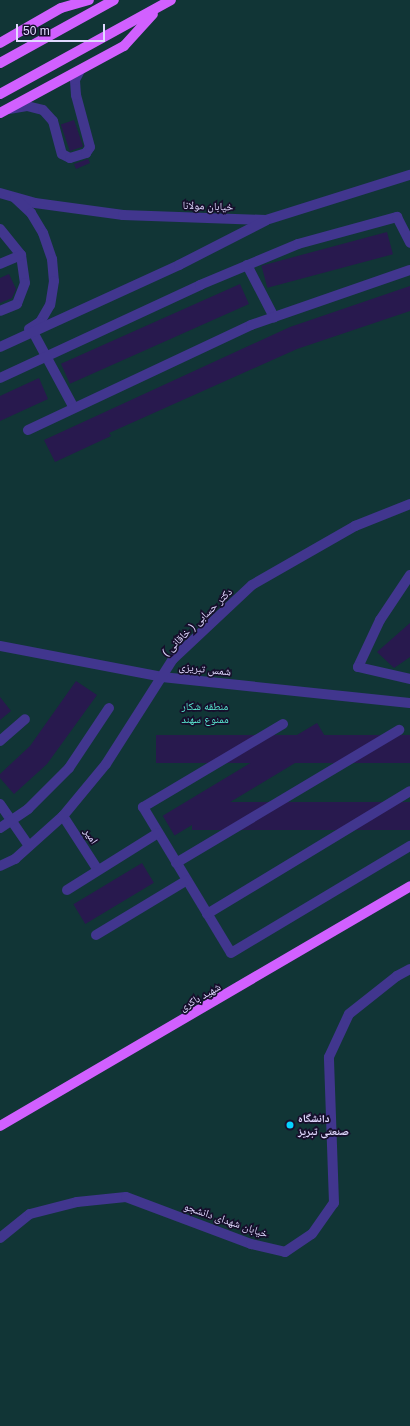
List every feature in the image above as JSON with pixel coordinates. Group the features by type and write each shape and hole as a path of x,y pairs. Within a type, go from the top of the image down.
{"main road":[{"path":"0,43 61,8 89,0"},
{"path":"0,63 114,0"},
{"path":"0,94 160,8 171,0"},
{"path":"2,110 124,46 160,8"},
{"name":"شهید باکری","path":"0,1126 410,886"}],"street":[{"path":"2,110 27,106 43,110 53,121 62,154 70,158 86,153 90,147 76,95 75,80 80,70"},
{"name":"خیابان مولانا","path":"0,193 34,203 123,215 266,220 410,175"},
{"path":"13,341 40,322 50,305 54,281 52,259 43,233 31,213 14,196"},
{"path":"0,378 247,265 298,244 397,217 410,243"},
{"path":"0,347 179,265 266,220"},
{"path":"0,229 21,255 25,283 16,304 0,311"},
{"path":"0,264 21,255"},
{"path":"247,265 274,317"},
{"path":"28,430 274,317 410,270"},
{"path":"33,332 45,357 74,408"},
{"name":"دکتر حسابی ( خاقانی )","path":"0,866 29,846 63,816 106,764 173,659 252,585 355,526 410,504"},
{"path":"410,575 380,620 358,667 410,679"},
{"name":"شمس تبریزی","path":"0,646 162,677 410,703"},
{"path":"0,828 28,809 69,768 109,708"},
{"path":"0,741 25,719"},
{"path":"283,724 143,807 231,953 410,846"},
{"path":"176,863 399,730"},
{"path":"207,914 410,791"},
{"path":"0,804 29,846"},
{"name":"امیر","path":"63,816 98,870"},
{"path":"68,890 158,832"},
{"path":"96,935 187,880"},
{"name":"خیابان شهدای دانشجو","path":"0,1238 30,1214 77,1202 126,1198 251,1244 285,1252 312,1234 334,1203 329,1057 349,1014 397,976 410,969"}],"green space":[{"name":"منطقه شکار ممنوع سهند","path":"0,0 410,0 410,1426 0,1426"}],"building":[{"path":"74,120 83,146 70,151 61,125"},
{"path":"88,159 90,163 76,169 74,164"},
{"path":"387,232 393,254 267,288 261,266"},
{"path":"9,274 16,289 12,298 0,303 0,278"},
{"path":"240,284 249,304 70,384 61,364"},
{"path":"410,286 410,311 297,349 109,433 111,436 55,462 44,440 290,327"},
{"path":"39,378 48,399 0,421 0,396"},
{"path":"410,623 410,657 394,668 377,652"},
{"path":"76,681 97,695 47,764 14,794 0,778 0,774 30,746"},
{"path":"0,697 11,711 0,720"},
{"path":"317,723 329,743 175,835 163,816"},
{"path":"156,735 410,735 410,763 156,763"},
{"path":"192,802 410,802 410,830 192,830"},
{"path":"142,863 154,883 85,924 73,904"}],"place":[{"name":"دانشگاه صنعتی تبریز","path":"290,1125"}]}
